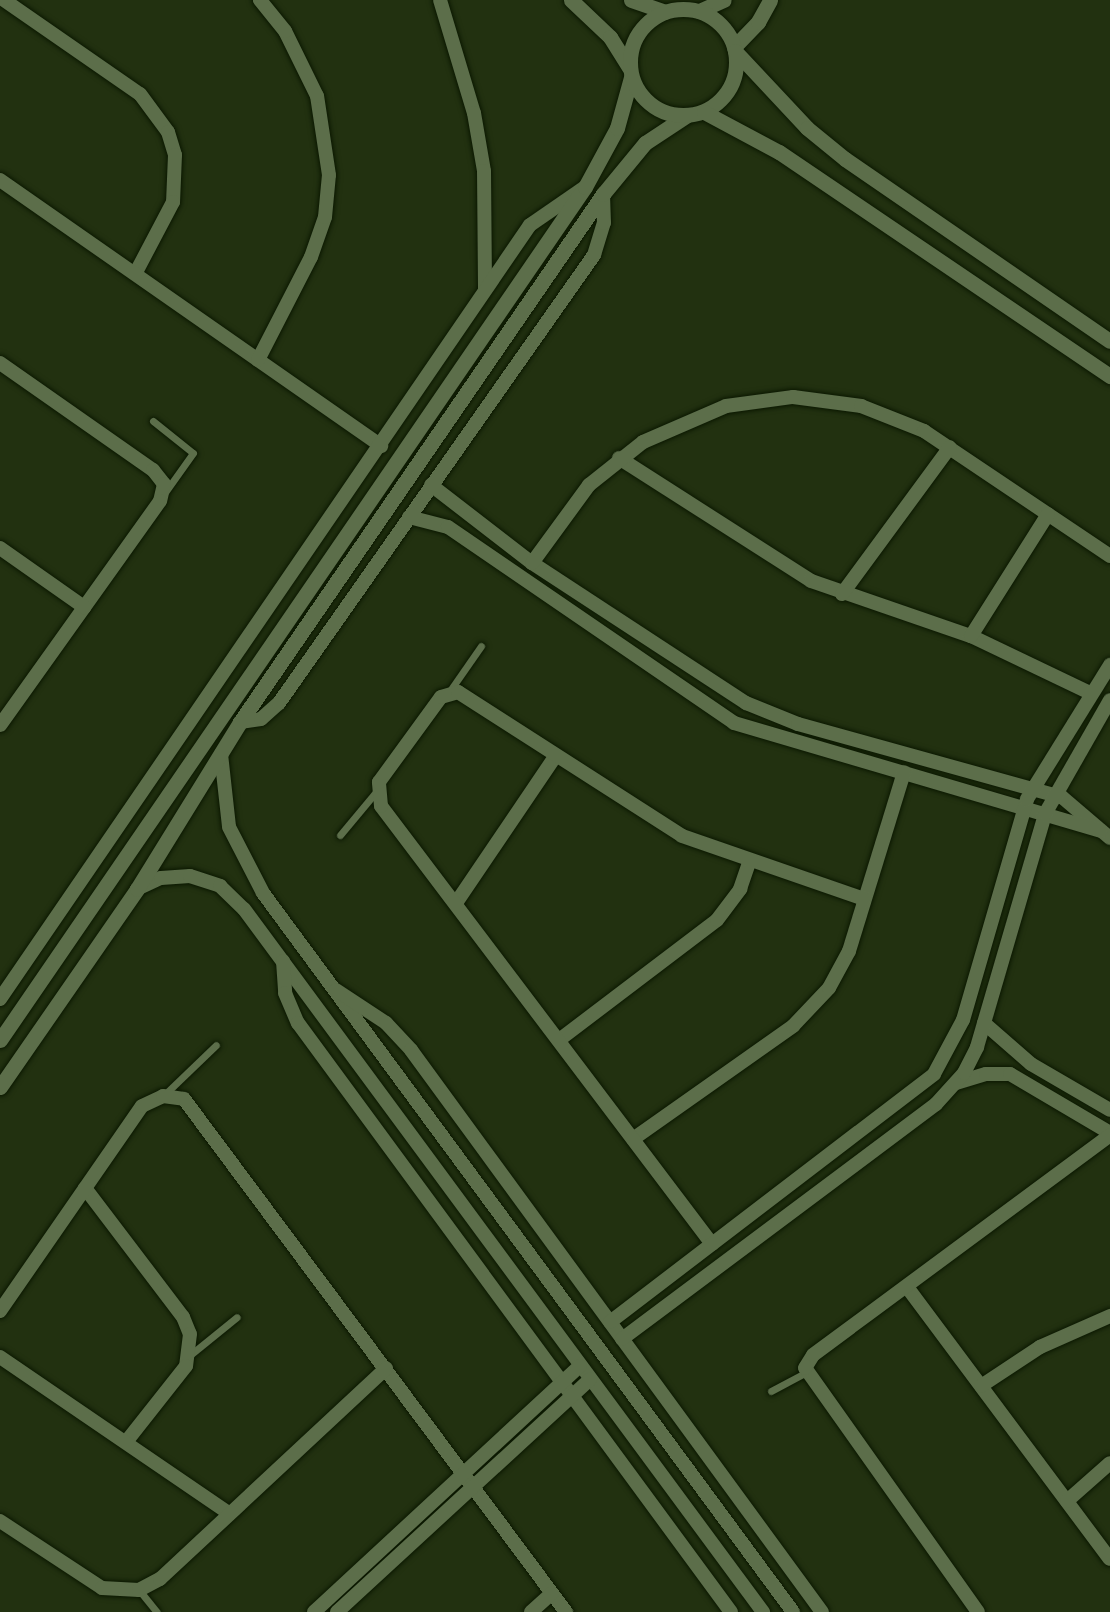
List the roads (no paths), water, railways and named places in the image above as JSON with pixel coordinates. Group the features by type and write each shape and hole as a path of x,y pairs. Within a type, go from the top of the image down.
{"street":[{"path":"4,0 140,94 168,132 175,154 173,202 135,274"},
{"path":"258,360 311,257 329,175 312,86 285,31 260,0"},
{"path":"440,0 457,48 480,148 485,290"},
{"path":"571,0 610,37 630,72 658,110 686,116"},
{"path":"631,0 665,12 699,11 724,0"},
{"path":"0,1087 137,889 240,722 603,194 645,143 686,116 704,112 731,87 735,49 759,22 770,0"},
{"path":"699,11 721,25 735,49 807,128 845,159 1110,340"},
{"path":"0,1040 585,187 617,128 642,27 665,12"},
{"path":"704,112 779,152 1110,376"},
{"path":"0,180 382,446"},
{"path":"0,999 382,446 530,225 585,187"},
{"path":"240,722 261,719 279,703 594,255 604,223 603,194"},
{"path":"0,363 160,476 164,493 0,725"},
{"path":"532,563 589,485 619,458 693,417 726,406 793,397 861,406 950,447 1110,556"},
{"path":"842,594 950,447"},
{"path":"619,458 768,557 842,594 971,636 1090,693"},
{"path":"432,485 532,563 713,685 762,711 1053,795 1069,801 1107,835"},
{"path":"971,636 1048,513"},
{"path":"409,518 448,527 734,723 1024,807 1107,835"},
{"path":"0,548 84,607"},
{"path":"610,1322 921,1087 945,1059 963,1020 1024,807 1090,693 1110,665"},
{"path":"712,1244 384,810 376,792 449,692 462,693 555,757 672,831 749,863 864,899"},
{"path":"622,1339 956,1083 974,1054 1045,814 1053,795 1110,700"},
{"path":"221,754 224,803 238,851 330,986 793,1612"},
{"path":"456,903 555,757"},
{"path":"633,1139 806,1015 836,979 904,772"},
{"path":"560,1040 717,920 737,894 749,863"},
{"path":"137,889 174,875 220,886 283,961 763,1612"},
{"path":"283,961 285,993 298,1023 731,1612"},
{"path":"330,986 379,1018 411,1050 822,1612"},
{"path":"984,1023 1030,1064 1110,1110"},
{"path":"956,1083 986,1074 1010,1074 1110,1134 813,1355 805,1373 978,1612"},
{"path":"0,1311 142,1106 163,1096 194,1105 566,1612"},
{"path":"85,1188 183,1317 190,1355 126,1442"},
{"path":"907,1287 1110,1559"},
{"path":"981,1386 1040,1347 1110,1316"},
{"path":"0,1357 230,1514"},
{"path":"314,1612 580,1366"},
{"path":"0,1521 102,1588 139,1590 160,1578 386,1368"},
{"path":"338,1612 590,1379"},
{"path":"1067,1501 1110,1463"},
{"path":"531,1612 552,1593"}],"lane":[{"path":"153,421 193,453 164,493"},
{"path":"449,692 481,646"},
{"path":"340,834 376,792"},
{"path":"163,1096 216,1045"},
{"path":"190,1355 237,1317"},
{"path":"771,1391 805,1373"},
{"path":"139,1590 157,1612"}]}
